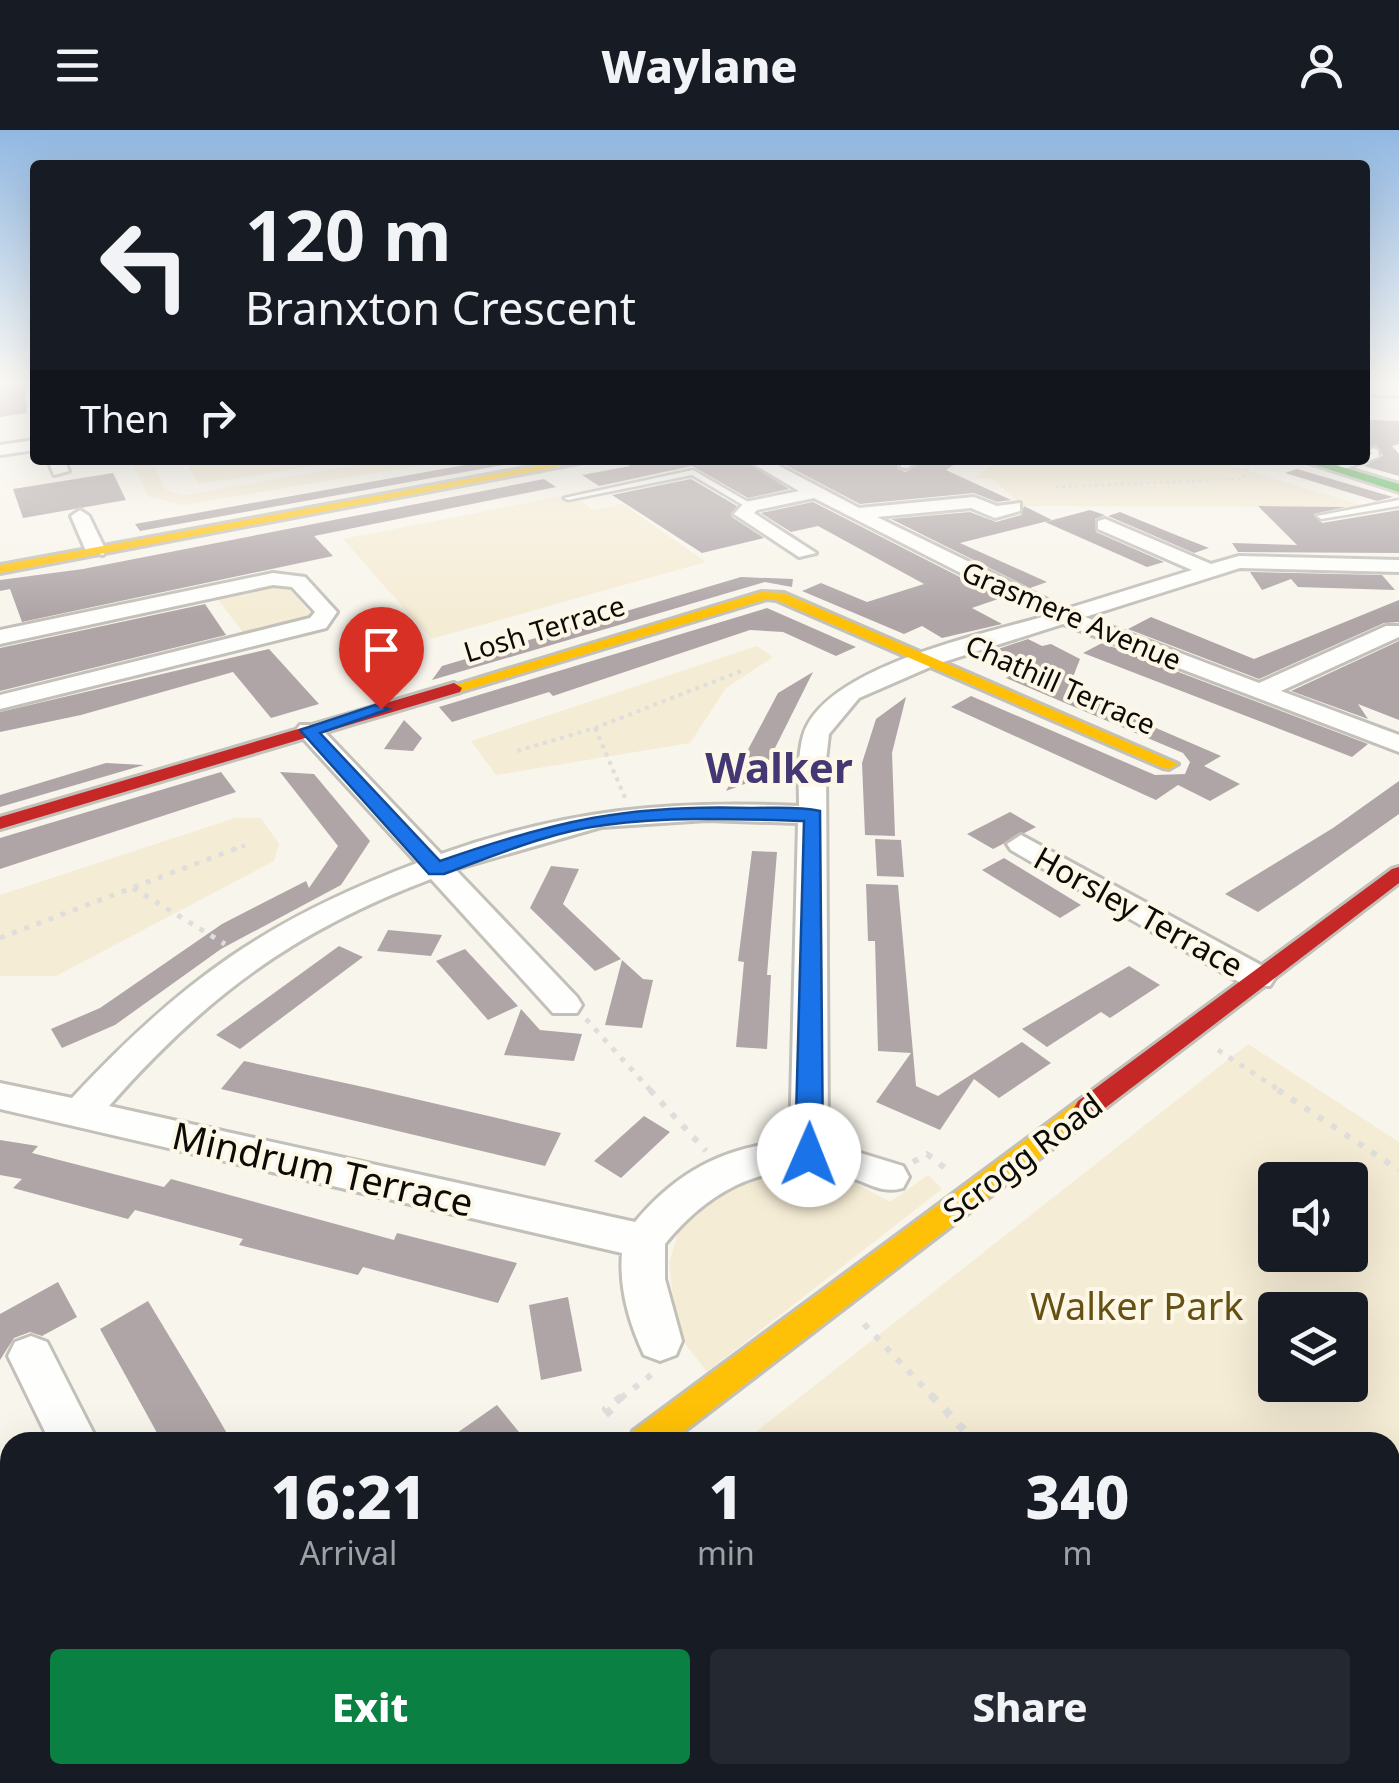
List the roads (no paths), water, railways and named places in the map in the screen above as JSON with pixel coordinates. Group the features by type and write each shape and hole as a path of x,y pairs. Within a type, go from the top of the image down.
{"street":[{"path":"0,569 553,465"},
{"name":"Grasmere Avenue","path":"764,465 854,514 1066,617 1399,744"},
{"path":"1321,465 1399,488"},
{"path":"806,553 742,514 750,506 814,493"},
{"path":"854,514 974,502 996,512 1014,507"},
{"path":"80,516 96,551"},
{"path":"1105,526 1208,570"},
{"path":"809,1155 816,734 833,708 874,679 929,659 1238,562 1399,566"},
{"path":"0,637 273,578 298,582 326,612 318,623 0,702"},
{"name":"Losh Terrace","path":"0,823 754,596 779,596 929,659"},
{"path":"1258,692 1394,630"},
{"name":"Chathill Terrace","path":"929,659 1169,764"},
{"path":"308,730 565,1005"},
{"path":"82,1114 144,1042 222,975 301,925 436,869 541,832 634,816 743,812 814,815"},
{"name":"Horsley Terrace","path":"1021,844 1258,978"},
{"name":"Scrogg Road","path":"658,1432 1399,873"},
{"name":"Mindrum Terrace","path":"0,1096 645,1241"},
{"path":"660,1341 645,1296 645,1241 684,1193 722,1168 809,1155 860,1163 889,1177"},
{"path":"32,1356 69,1432"}],"lane":[{"path":"568,498 693,472 750,506"},
{"path":"1321,516 1399,504"}],"district":[{"name":"Walker","path":"779,766"}],"park label":[{"name":"Walker Park","path":"1137,1305"}]}
